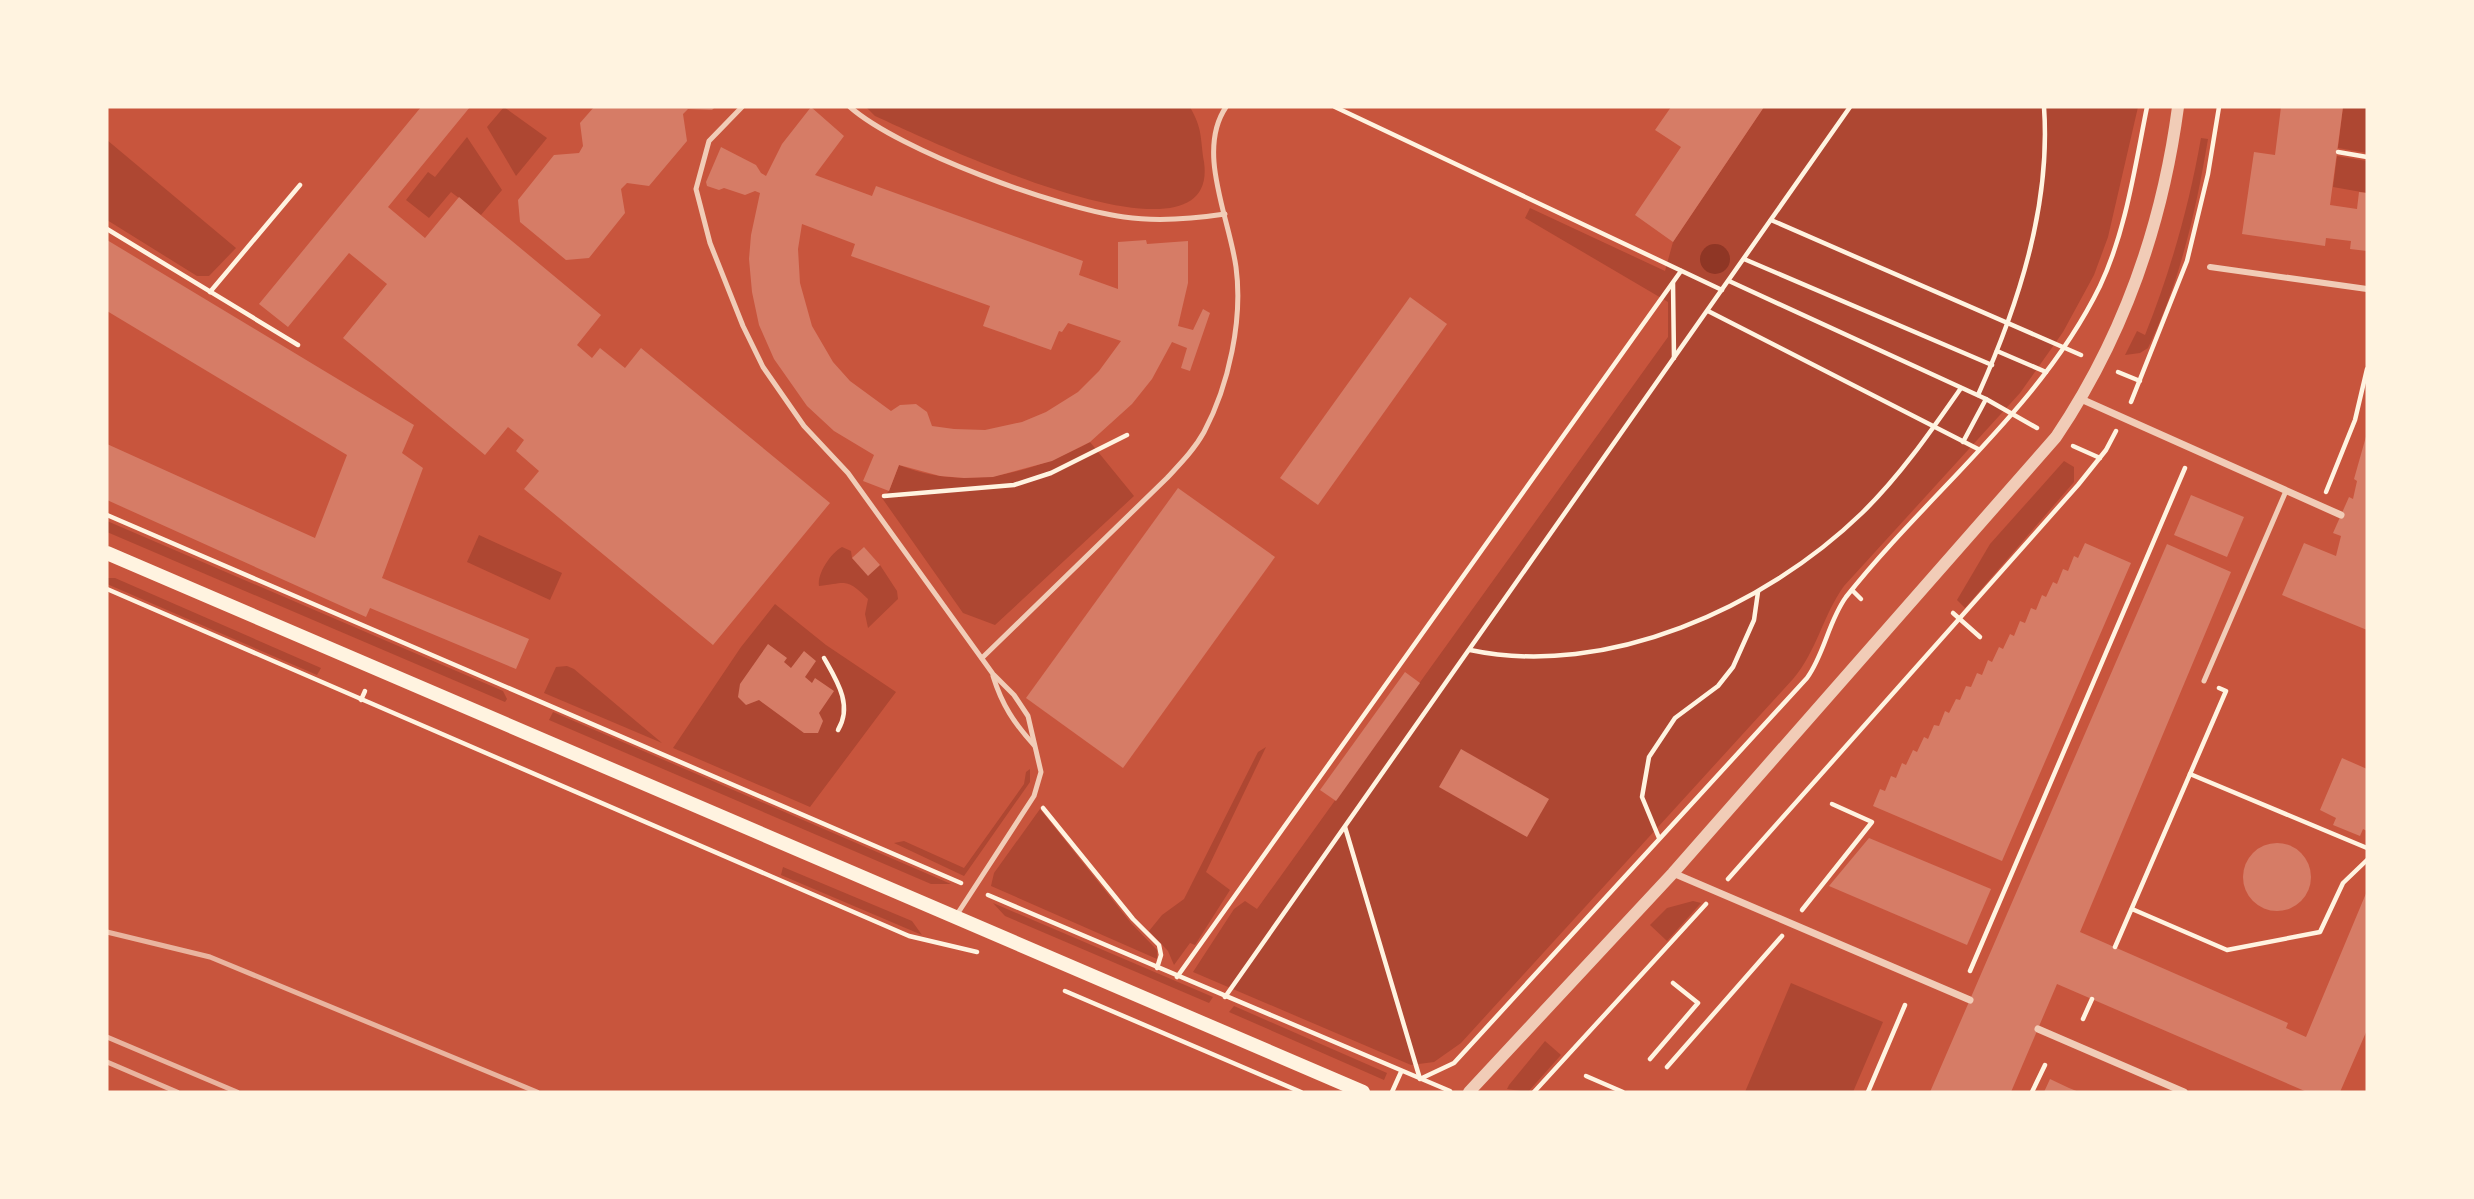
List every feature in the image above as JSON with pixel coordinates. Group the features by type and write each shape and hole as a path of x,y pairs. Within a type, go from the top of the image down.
{"main road":[{"path":"107,553 1363,1092"}],"street":[{"path":"1469,1092 1673,873 2017,484 2081,400 2111,344 2138,281 2163,195 2178,107"},
{"path":"2210,267 2367,289"},
{"path":"2081,400 2341,515"},
{"path":"1673,873 1970,1000"},
{"path":"2038,1029 2184,1092"}],"lane":[{"path":"742,107 709,141 696,189 710,243 743,326 763,367 804,426 848,473 993,674 1014,695 1028,716 1041,772 1034,796 956,916"},
{"path":"850,107 901,138 984,175 1083,209 1126,218 1178,220 1225,214"},
{"path":"982,658 1167,478 1203,433 1227,366 1237,300 1236,268 1212,146 1216,124 1226,107"},
{"path":"2204,681 2286,491"},
{"path":"993,674 1001,701 1013,723 1036,747"}],"path":[{"path":"1335,107 1722,290"},
{"path":"1225,997 1850,107"},
{"path":"1978,395 2020,289 2038,209 2044,107"},
{"path":"1420,1079 1454,1063 1807,678 1818,660 1836,614 1852,590 2046,372 2064,347 2108,267 2128,197 2147,107"},
{"path":"2130,402 2187,261 2208,174 2219,107"},
{"path":"2338,152 2367,157"},
{"path":"210,292 300,185"},
{"path":"1771,220 2064,347"},
{"path":"107,229 298,345"},
{"path":"1744,259 1992,365"},
{"path":"1177,977 1681,271"},
{"path":"1729,281 2012,412"},
{"path":"1673,282 1674,359"},
{"path":"1708,311 1933,428 1979,449"},
{"path":"1997,351 2046,372"},
{"path":"2320,506 2355,420 2367,369"},
{"path":"1470,650 1497,656 1584,653 1682,628 1758,591 1804,563 1863,512 1933,428 1961,388"},
{"path":"1963,442 1986,399"},
{"path":"1534,1092 1960,620 2101,458 2115,434"},
{"path":"868,500 900,493 982,490 1014,485 1051,473 1127,435"},
{"path":"1969,971 2185,468"},
{"path":"107,515 1177,977 1453,1092"},
{"path":"107,589 909,936 988,957"},
{"path":"1852,590 1861,599"},
{"path":"1659,838 1642,797 1649,757 1675,718 1718,686 1733,667 1754,620 1758,591"},
{"path":"1953,613 1980,637"},
{"path":"824,658 840,687 845,707 844,721 838,730"},
{"path":"2115,947 2226,691 2204,681"},
{"path":"361,700 365,691"},
{"path":"2190,774 2367,848"},
{"path":"1034,796 1133,919 1158,945 1161,955 1157,968"},
{"path":"1667,1067 1791,924 1872,822 1832,804"},
{"path":"1345,827 1420,1079"},
{"path":"2132,909 2227,950 2320,932 2343,883 2367,860"},
{"path":"1650,1059 1698,1003 1673,983"},
{"path":"1063,989 1301,1092"},
{"path":"2083,1019 2091,999"},
{"path":"1868,1092 1905,1005"},
{"path":"2032,1092 2045,1065"},
{"path":"1392,1092 1401,1072"},
{"path":"1587,1076 1623,1092"}],"shaded area":[{"path":"504,107 547,138 516,176 487,127"},
{"path":"866,107 1190,107 1199,128 1204,162 1197,196 1166,209 1119,206 1062,192 947,148 875,116"},
{"path":"1764,107 2138,107 2108,237 2094,275 2063,332 2020,393 1844,586 1808,657 1793,679 1461,1043 1434,1062 1411,1065 1193,972 1234,909 1245,901 1257,909 1668,337 1668,302 1525,218 1530,208 1665,271 1673,242"},
{"path":"2343,107 2367,107 2367,153 2338,148"},
{"path":"467,137 502,190 481,215 451,192 429,218 406,200 428,172 435,177"},
{"path":"2201,138 2208,139 2198,193 2169,298 2148,348 2140,353 2125,355 2137,331 2145,335 2163,286 2185,213"},
{"path":"107,140 236,248 209,276 197,276 107,220"},
{"path":"2337,156 2367,161 2367,193 2333,187"},
{"path":"1715,244 1726,248 1730,259 1726,270 1715,274 1704,270 1700,259 1704,248"},
{"path":"1090,442 1134,496 995,625 963,613 882,498 889,491 899,465 948,477 997,475 1044,463"},
{"path":"2064,461 2074,467 2074,482 1965,608 1957,600 1990,544"},
{"path":"107,521 503,691 507,699 505,702 107,532"},
{"path":"479,535 562,573 550,600 467,562"},
{"path":"842,547 851,551 852,558 880,565 897,591 898,599 868,628 865,614 868,599 861,592 845,583 819,586 820,575 826,564"},
{"path":"107,578 115,578 321,668 317,675 107,584"},
{"path":"775,604 826,645 896,692 810,807 673,748 741,647"},
{"path":"567,666 574,669 662,743 544,693 556,667"},
{"path":"553,712 951,884 931,884 549,720"},
{"path":"1266,747 1206,872 1230,890 1195,945 1190,943 1174,965 1168,951 1149,931 1162,915 1184,899 1258,752"},
{"path":"1030,769 1030,782 964,876 894,843 904,841 964,868 1024,784 1026,772"},
{"path":"1040,809 1131,923 1157,950 1157,959 991,886 994,873"},
{"path":"783,867 912,921 922,935 781,875"},
{"path":"1693,901 1701,903 1667,941 1650,925 1667,908"},
{"path":"993,903 1213,997 1209,1003 1005,916"},
{"path":"1791,983 1883,1022 1853,1092 1745,1092"},
{"path":"1234,1006 1387,1073 1384,1080 1229,1012"},
{"path":"1545,1041 1561,1055 1528,1092 1507,1089 1509,1085"}],"building":[{"path":"421,107 470,107 388,207 425,238 459,197 601,315 577,345 592,358 600,348 625,368 641,348 830,503 713,645 524,489 539,471 516,451 524,440 508,427 485,455 343,338 387,284 349,253 288,327 259,304"},
{"path":"594,107 715,107 712,110 688,109 683,114 687,141 649,186 627,183 621,189 625,213 589,258 566,260 520,222 518,200 554,155 579,153 583,146 580,123"},
{"path":"811,107 844,136 815,175 872,196 876,186 1083,261 1079,275 1118,289 1118,242 1146,240 1147,244 1188,241 1188,283 1178,326 1193,330 1203,309 1210,313 1190,371 1181,368 1187,348 1172,342 1152,379 1132,404 1090,442 1052,461 993,477 964,478 940,476 899,465 889,491 863,481 874,455 834,431 807,406 774,359 759,325 749,259 760,193 755,191 745,195 724,188 719,190 707,186 706,182 721,147 756,165 766,176 782,144","holes":["802,224 855,244 851,256 990,306 983,326 1051,350 1059,331 1062,332 1068,323 1121,341 1099,371 1078,392 1046,412 1022,422 985,430 932,426 927,412 916,404 900,405 891,411 850,381 833,362 812,326 800,283 798,249"]},
{"path":"1671,107 1764,107 1673,242 1635,215 1681,147 1655,130"},
{"path":"2281,107 2343,107 2330,205 2357,209 2359,192 2367,193 2367,251 2350,249 2351,241 2326,238 2325,246 2242,234 2254,152 2275,155"},
{"path":"107,240 414,425 402,453 423,468 382,578 529,639 516,669 370,608 366,617 107,500 107,444 315,538 347,455 107,311"},
{"path":"1410,297 1447,324 1318,505 1280,478"},
{"path":"2367,433 2367,630 2282,595 2304,543 2336,556 2341,536 2333,533 2349,497 2353,499 2357,481 2354,479"},
{"path":"1178,488 1275,557 1123,768 1026,698"},
{"path":"2191,495 2244,517 2227,557 2174,535"},
{"path":"2085,543 2131,563 2002,861 1873,806 1880,789 1885,791 1891,776 1896,778 1902,763 1906,765 1913,750 1917,752 1924,737 1928,739 1934,725 1939,726 1945,711 1949,713 1956,699 1960,700 1966,686 1971,687 1977,673 1982,675 1988,660 1992,662 1999,647 2003,649 2010,634 2014,636 2020,621 2025,623 2031,608 2036,610 2042,595 2046,597 2053,582 2057,584 2063,569 2068,571 2074,556 2078,558"},
{"path":"2167,544 2231,572 2080,932 2288,1023 2286,1028 2306,1037 2367,891 2367,1030 2340,1092 2307,1092 2057,984 2011,1092 1930,1092"},
{"path":"864,547 880,565 868,576 852,558"},
{"path":"768,644 787,658 784,662 791,668 804,651 816,661 805,677 812,683 815,678 834,691 819,713 823,721 818,733 804,733 759,700 746,705 738,697 740,684"},
{"path":"1405,672 1420,683 1336,801 1320,790"},
{"path":"1461,749 1549,799 1527,837 1439,787"},
{"path":"2342,758 2367,769 2367,831 2363,829 2360,836 2333,825 2336,818 2320,810"},
{"path":"1869,838 1991,889 1967,945 1829,886"},
{"path":"2277,843 2290,846 2301,853 2308,864 2311,877 2308,890 2301,901 2290,908 2277,911 2264,908 2253,901 2246,890 2243,877 2246,864 2253,853 2264,846"},
{"path":"2050,1079 2069,1088 2079,1092 2044,1092"}],"railway":[{"path":"107,932 210,957 537,1092"},
{"path":"107,1037 237,1092"},
{"path":"107,1062 177,1092"}]}
